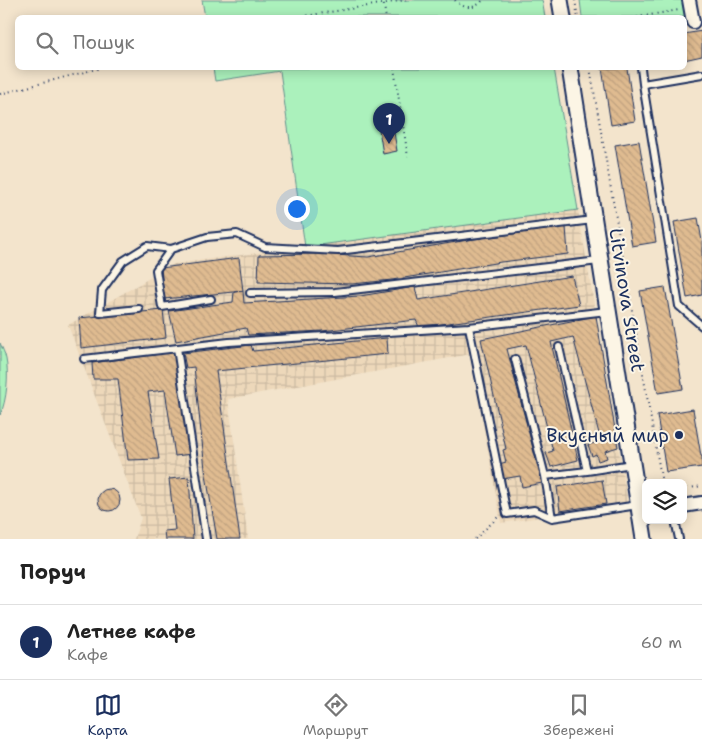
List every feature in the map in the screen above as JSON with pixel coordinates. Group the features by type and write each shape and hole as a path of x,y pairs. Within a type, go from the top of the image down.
{"street":[{"path":"560,0 562,15"},
{"path":"690,4 693,22"},
{"name":"Litvinova Street","path":"570,70 632,464 641,510 644,539"},
{"path":"687,505 702,503"}],"lane":[{"path":"641,70 679,306 702,326"},
{"path":"643,84 702,74"},
{"path":"139,309 100,313 102,290 123,261 148,246 171,249 207,237 237,234 265,247 338,251 594,220"},
{"path":"171,249 156,270 162,307 211,299"},
{"path":"250,293 335,292 600,260"},
{"path":"84,359 229,342 470,327 608,311"},
{"path":"470,327 507,514 534,510 552,518 641,510"},
{"path":"559,347 587,470"},
{"path":"177,348 206,539"},
{"path":"515,358 544,476 552,518"},
{"path":"544,476 632,464"},
{"path":"676,524 678,539"}],"path":[{"path":"309,15 383,2 406,0"},
{"path":"455,0 460,5 470,8 483,0"},
{"path":"575,0 578,15"},
{"path":"383,2 385,15"},
{"path":"644,15 690,4"},
{"path":"0,94 92,70"},
{"path":"394,70 408,157"},
{"path":"590,70 661,479"},
{"path":"687,488 702,486"},
{"path":"475,539 500,515"}],"shaded area":[{"path":"578,210 628,504 501,523 471,354 228,399 248,539 134,539 141,518 68,325 174,264"}],"green space":[{"path":"202,0 542,0 545,15 205,15"},
{"path":"580,0 684,0 687,15 582,15"},
{"path":"213,70 554,70 578,210 305,247 280,71 215,81"},
{"path":"0,343 6,357 7,387 0,415"}],"building":[{"path":"702,31 702,56 687,59 687,34"},
{"path":"602,70 627,70 635,121 611,125"},
{"path":"392,120 397,151 383,154 378,123"},
{"path":"639,141 656,242 632,246 615,145"},
{"path":"698,218 702,241 702,295 687,298 674,222"},
{"path":"566,227 568,254 501,262 392,280 352,284 258,282 259,255 318,254 368,257 474,239"},
{"path":"239,258 243,291 164,299 161,268"},
{"path":"572,276 579,305 419,327 416,320 322,331 248,335 246,328 176,341 169,311 233,302 234,292 243,291 244,303 360,296 415,287 418,300"},
{"path":"665,287 683,389 658,393 640,291"},
{"path":"163,310 166,338 81,348 79,318"},
{"path":"596,316 618,447 605,451 607,458 598,461 596,454 592,456 588,445 601,441 573,337 551,342 578,460 551,467 546,453 553,451 526,345 507,349 542,483 522,487 520,476 502,479 499,464 506,462 503,450 506,449 481,339"},
{"path":"387,338 388,354 216,371 240,539 217,539 205,469 194,367 186,368 183,353 251,345 253,351"},
{"path":"175,352 191,454 175,456 165,390 148,392 159,459 128,460 118,379 93,379 92,363"},
{"name":"Вкусный мир","path":"693,409 702,456 702,467 666,472 657,415"},
{"path":"189,477 193,539 165,539 164,531 175,530 169,479"},
{"path":"602,480 606,504 560,511 557,487"},
{"path":"109,489 117,492 120,500 117,508 109,511 101,508 98,500 101,492"}],"place":[{"name":"Летнее кафе","path":"389,144"},
{"name":"Вкусный мир","path":"679,435"}]}
